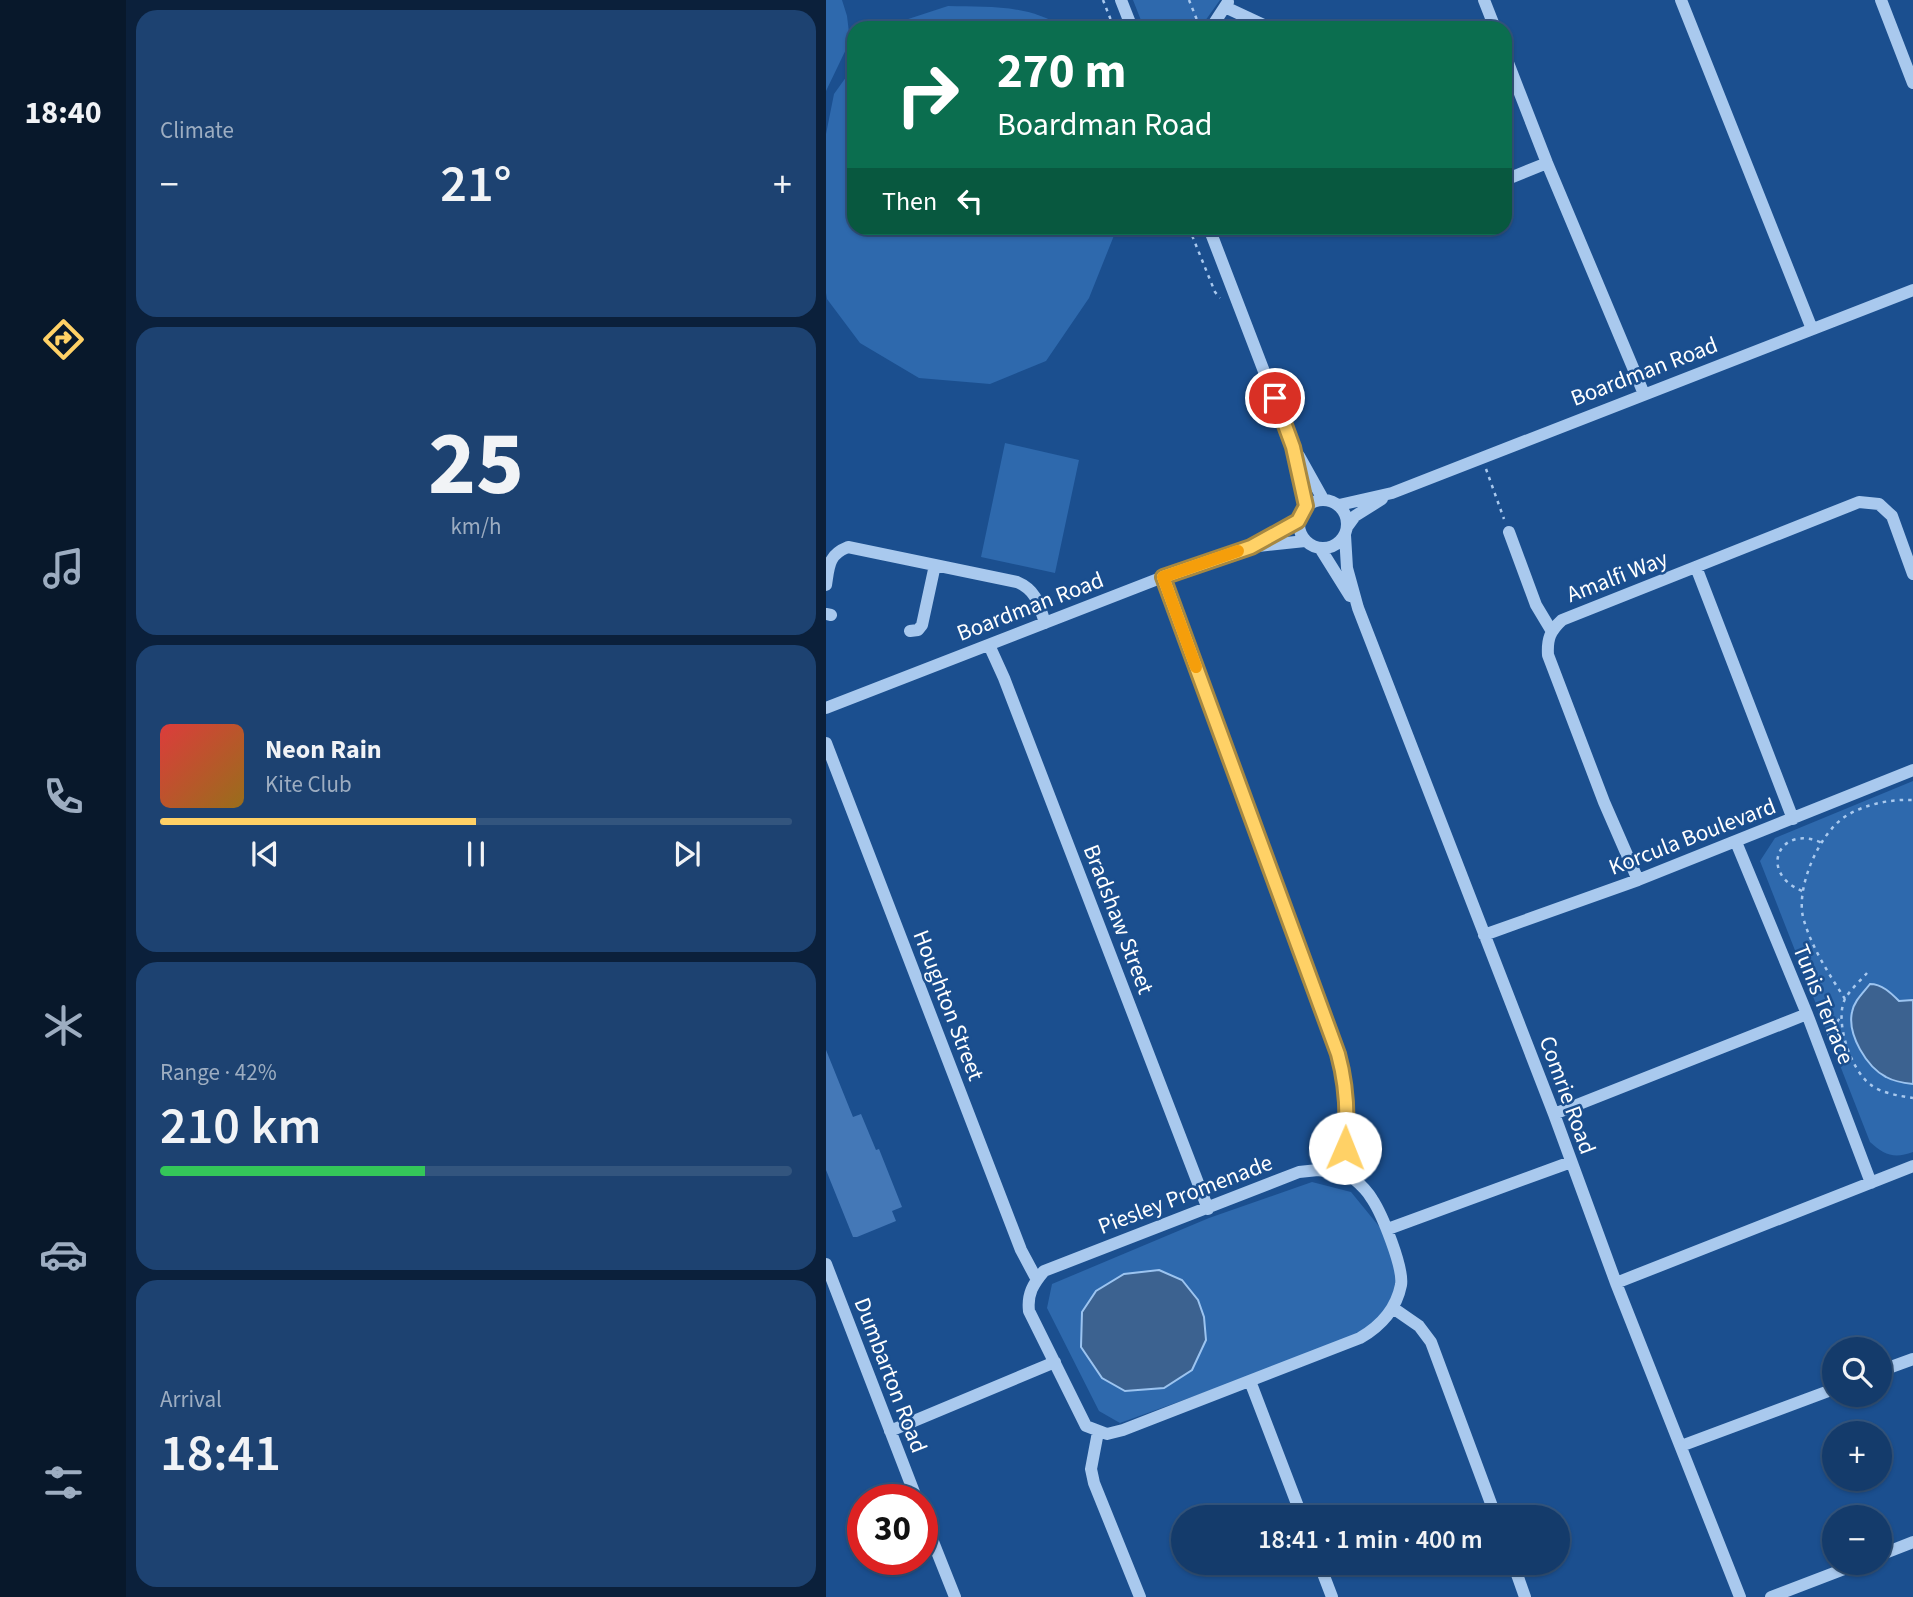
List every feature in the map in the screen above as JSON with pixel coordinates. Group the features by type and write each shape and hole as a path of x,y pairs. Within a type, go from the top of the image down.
{"street":[{"path":"1121,0 1129,21"},
{"path":"1484,0 1492,21"},
{"path":"1681,0 1812,329"},
{"path":"1881,0 1913,83"},
{"path":"1211,21 1227,3 1258,21"},
{"path":"1512,73 1546,163 1644,394"},
{"path":"1512,177 1546,163"},
{"path":"1212,235 1293,447 1306,506"},
{"name":"Boardman Road","path":"1339,505 1392,493 1913,290"},
{"path":"1293,447 1323,499 1339,505 1344,511 1346,531"},
{"name":"Boardman Road","path":"1320,548 1335,545 1355,516 1392,493"},
{"path":"1320,548 1305,541 1298,521 1306,506 1323,499"},
{"name":"Amalfi Way","path":"1638,880 1604,802 1548,655 1547,642 1551,630 1562,621 1859,502 1879,505 1892,516 1913,574"},
{"name":"Boardman Road","path":"826,708 1163,577 1251,547 1298,521"},
{"name":"Comrie Road","path":"1346,531 1347,568 1358,608 1554,1114 1616,1283 1740,1597"},
{"path":"1509,533 1536,605 1551,630"},
{"name":"Boardman Road","path":"1251,547 1305,541"},
{"path":"831,578 830,561 836,551 848,547 1017,582 1029,587 1036,596 1045,623"},
{"name":"Comrie Road","path":"1320,548 1358,608"},
{"path":"910,631 918,630 922,625 925,592 934,565"},
{"path":"1696,567 1793,820"},
{"path":"1037,1280 1028,1299 1029,1311 1079,1416 1086,1426 1107,1434 1360,1338 1381,1325 1392,1308 1402,1277 1388,1230 1372,1198 1353,1179 1341,1174 1346,1126 1338,1054 1163,577"},
{"name":"Bradshaw Street","path":"989,645 1208,1209"},
{"name":"Houghton Street","path":"826,743 1021,1250 1037,1280"},
{"name":"Korcula Boulevard","path":"1484,935 1638,880 1913,770"},
{"name":"Tunis Terrace","path":"1736,842 1807,1014 1871,1183"},
{"path":"1554,1114 1807,1014"},
{"path":"1388,1230 1571,1162"},
{"path":"1616,1283 1913,1166"},
{"name":"Piesley Promenade","path":"1037,1280 1044,1271 1299,1172 1318,1170 1341,1174"},
{"name":"Dumbarton Road","path":"826,1264 830,1284 911,1484"},
{"path":"1392,1308 1419,1326 1431,1342 1492,1505"},
{"path":"1892,1367 1913,1359"},
{"path":"890,1432 1055,1362"},
{"path":"1250,1381 1297,1505"},
{"path":"1681,1446 1822,1393"},
{"path":"1098,1432 1092,1462 1094,1483 1140,1597"},
{"path":"1892,1550 1913,1542"},
{"path":"938,1554 955,1597"},
{"path":"1324,1575 1332,1597"},
{"path":"1517,1575 1525,1597"},
{"path":"1771,1597 1829,1575"}],"path":[{"path":"1103,0 1111,21"},
{"path":"1189,0 1202,21"},
{"path":"1486,469 1509,533"},
{"path":"1845,999 1814,946 1803,916 1802,891 1808,871 1822,843 1845,817 1891,799 1913,800"},
{"path":"1802,891 1782,879 1778,872 1781,849 1787,843 1804,837 1822,843"},
{"path":"1867,973 1845,999 1844,1039 1855,1064 1871,1085 1913,1098"},
{"path":"1828,1036 1843,1013"},
{"path":"1832,1045 1844,1039"}],"shaded area":[{"path":"826,0 842,0 848,21 847,47 826,91"},
{"path":"1133,0 1220,0 1205,21 1141,21"},
{"path":"948,6 1008,8 1053,21 902,21"},
{"path":"847,76 847,235 1114,235 1089,298 1046,361 990,384 919,378 860,343 827,299 826,293 826,134 834,94"},
{"path":"1005,443 1079,460 1055,573 981,557"},
{"path":"1913,781 1913,1152 1895,1155 1885,1153 1870,1142 1760,861 1775,838"},
{"path":"1870,984 1882,987 1899,1001 1913,1000 1913,1084 1893,1080 1879,1072 1866,1058 1856,1040 1851,1021 1853,1008"},
{"path":"1312,1182 1351,1192 1391,1241 1401,1287 1385,1323 1120,1423 1099,1411 1047,1308 1052,1284 1209,1218"},
{"path":"1159,1270 1182,1280 1198,1300 1204,1317 1206,1340 1192,1370 1164,1388 1125,1391 1102,1378 1081,1347 1082,1312 1096,1291 1124,1274"}],"building":[{"path":"826,1050 853,1117 861,1114 876,1150 879,1149 902,1207 892,1211 896,1221 857,1237 853,1237 826,1170"}],"slow traffic":[{"path":"1196,667 1163,577 1238,551"}],"route":[{"path":"1275,398 1293,447 1306,506 1298,521 1251,547 1163,577 1338,1054 1346,1126 1345,1148"}]}
